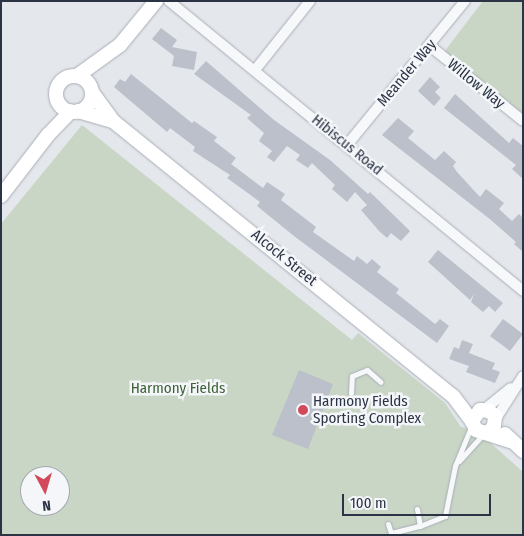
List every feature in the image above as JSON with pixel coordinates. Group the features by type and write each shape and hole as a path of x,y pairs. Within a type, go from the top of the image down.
{"main road":[{"path":"48,135 60,82 76,76 106,57 156,1"},
{"path":"1,196 48,135 74,111 90,102 91,91 106,57"},
{"path":"76,76 86,80 91,91"},
{"name":"Alcock Street","path":"91,91 113,121 477,416 523,451"},
{"path":"57,100 62,108 74,111"},
{"name":"Alcock Street","path":"74,111 113,121"},
{"name":"Alcock Street","path":"477,416 476,430 491,427"}],"street":[{"name":"Hibiscus Road","path":"169,1 348,144 523,291"},
{"path":"255,70 310,1"},
{"name":"Meander Way","path":"348,144 465,1"},
{"name":"Willow Way","path":"430,46 523,122"},
{"path":"477,416 523,376"},
{"path":"491,427 515,384"}],"lane":[{"path":"351,393 352,376 366,370 381,382"},
{"path":"388,524 391,533 420,526 445,516 456,466 477,416"},
{"path":"456,466 491,427"},
{"path":"417,509 420,526"}],"green space":[{"path":"483,1 523,1 523,114 444,52"},
{"name":"Harmony Fields","path":"82,125 352,340 358,333 445,403 461,427 476,430 523,472 523,535 1,535 1,224"}],"building":[{"path":"161,28 177,40 172,47 197,52 194,70 172,66 174,56 152,39"},
{"path":"206,61 274,120 330,160 368,194 370,192 410,231 401,241 391,233 387,238 361,210 367,205 355,192 347,202 332,189 335,185 312,163 308,168 296,160 300,155 287,146 274,162 267,157 272,151 259,141 264,133 247,118 251,115 194,74"},
{"path":"131,74 192,123 194,121 217,137 214,141 236,158 231,164 263,188 267,182 285,194 281,200 316,227 313,232 354,261 357,256 367,264 372,259 381,267 377,272 399,289 396,293 435,324 440,319 449,326 437,343 294,236 257,206 260,202 227,178 230,175 193,151 195,147 170,128 167,132 114,87 120,79 125,82"},
{"path":"430,77 440,87 435,92 441,98 434,106 418,91"},
{"path":"455,94 509,143 513,138 523,146 523,179 512,169 516,165 444,108"},
{"path":"398,118 414,131 408,138 435,160 444,151 456,162 453,166 457,172 480,197 486,189 504,203 499,209 512,221 519,214 523,218 523,252 514,244 516,242 491,220 382,135"},
{"path":"438,250 503,303 495,312 489,306 483,312 471,302 474,294 470,300 428,262"},
{"path":"503,319 523,334 510,351 490,336"},
{"path":"462,340 473,344 469,353 495,363 492,369 500,372 495,383 466,372 469,366 449,359 454,347 459,349"},
{"name":"Harmony Fields Sporting Complex","path":"299,370 333,384 308,449 272,435"}],"place":[{"name":"Harmony Fields Sporting Complex","path":"303,410"}]}
